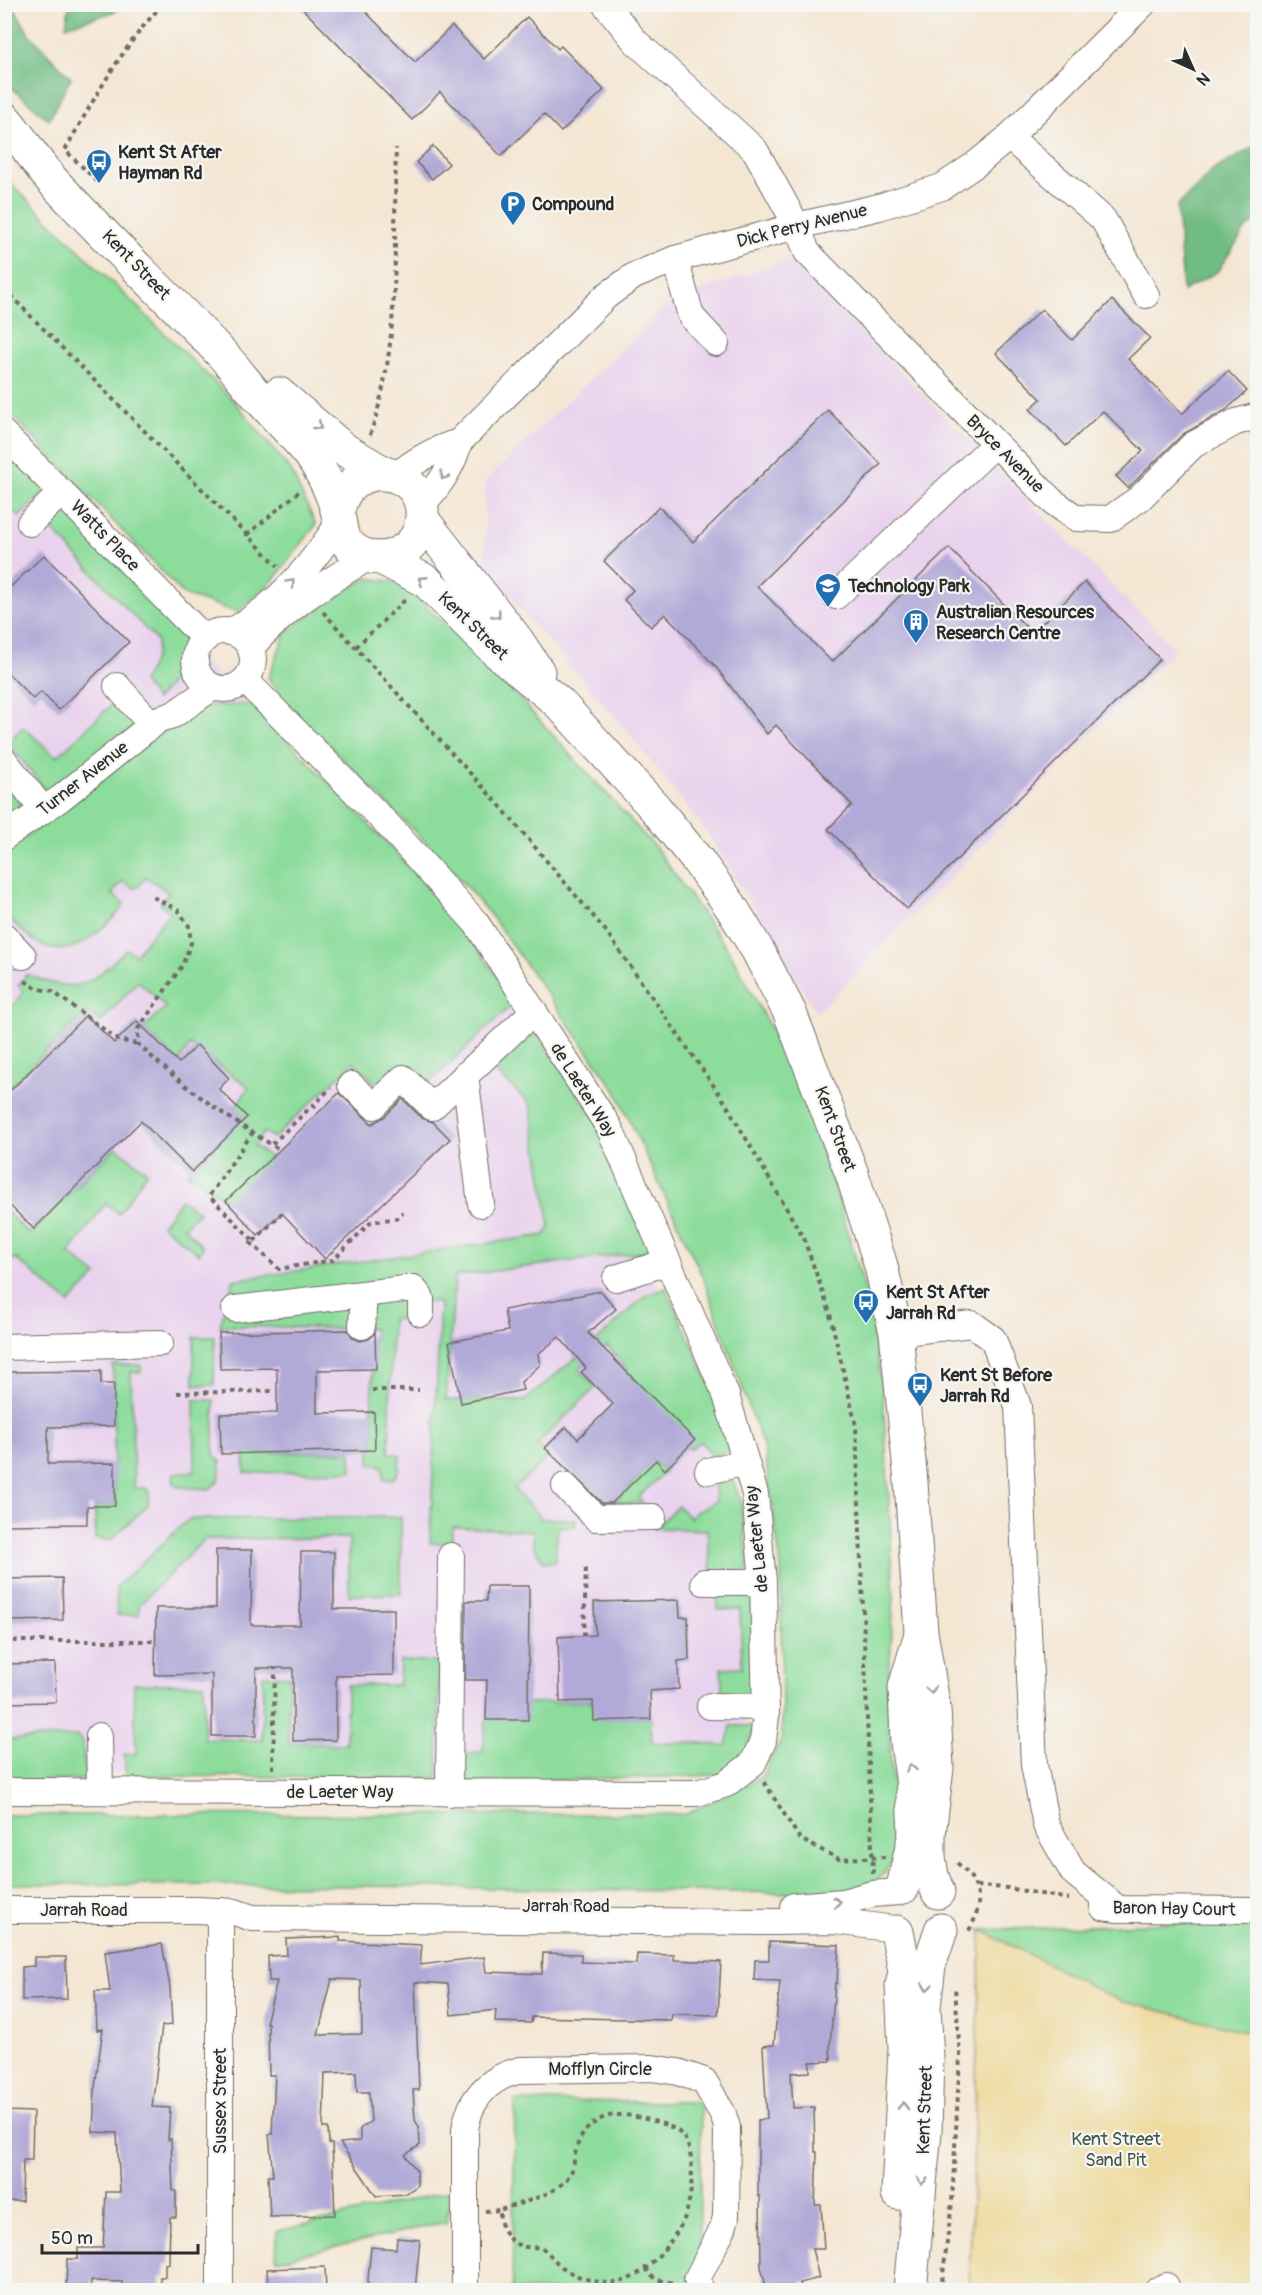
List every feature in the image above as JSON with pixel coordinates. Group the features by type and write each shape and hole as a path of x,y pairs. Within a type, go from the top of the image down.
{"main road":[{"name":"Kent Street","path":"4,118 50,178 221,353 306,448 321,473 338,518"},
{"name":"Kent Street","path":"4,147 50,178"},
{"name":"Kent Street","path":"221,353 289,401 345,450 391,475"},
{"path":"372,474 391,475 412,488 422,513 419,531 409,546 393,556 375,557 358,552 342,535 338,518 345,492 354,482 372,474"},
{"name":"Kent Street","path":"422,513 516,639 559,703"},
{"name":"Kent Street","path":"375,557 426,581 496,651 559,703 657,809 730,905 790,1012 852,1174 881,1266 896,1333 911,1482 921,1632 934,1709 937,1768 929,1834 929,1857 932,1876 938,1892"},
{"name":"Kent Street","path":"900,1890 915,1833 905,1688 921,1632"},
{"path":"922,1883 938,1892 946,1906 945,1923 954,1932 919,1941 907,1939 896,1930 889,1912 891,1901 900,1890 922,1883"},
{"name":"Kent Street","path":"892,2290 905,2049 902,1986 905,1971 896,1930"},
{"name":"Kent Street","path":"910,2290 925,2131 927,2058 924,2007 929,1966 954,1932"}],"street":[{"name":"Bryce Avenue","path":"605,4 636,42 755,150 797,226 807,252 1052,501 1076,518 1110,519 1140,498 1193,445 1236,422 1257,416"},
{"name":"Dick Perry Avenue","path":"391,475 443,446 459,442 606,296 634,276 675,259 797,226 879,207 942,187 976,164 1009,137 1143,4"},
{"path":"1009,137 1103,219 1146,296"},
{"path":"675,259 691,316 716,343"},
{"name":"Watts Place","path":"4,434 205,639"},
{"name":"Dick Perry Avenue","path":"422,513 455,458 459,442"},
{"path":"836,596 995,444"},
{"path":"30,523 62,492"},
{"path":"250,648 278,619 300,588 338,518"},
{"path":"230,632 242,638 250,648 252,665 245,680 229,689 204,678 196,652 205,639 217,633 230,632 300,588 375,557"},
{"name":"Turner Avenue","path":"4,837 43,810 156,722 173,715 204,678"},
{"name":"de Laeter Way","path":"4,1791 697,1793 726,1784 753,1763 763,1741 766,1707 763,1582 754,1494 746,1462 726,1395 609,1127 476,923 389,826 245,680"},
{"path":"117,686 156,722"},
{"path":"4,760 43,810"},
{"path":"4,936 23,956"},
{"path":"351,1085 374,1106 403,1078 432,1107 534,1011"},
{"path":"465,1075 481,1204"},
{"path":"616,1278 668,1262"},
{"path":"235,1316 364,1293 413,1288 421,1298 421,1313"},
{"path":"362,1326 364,1293"},
{"path":"896,1333 972,1324 993,1339 1018,1406 1034,1765 1046,1825 1072,1872 1118,1909"},
{"path":"4,1347 160,1343"},
{"path":"708,1472 746,1462"},
{"path":"565,1486 596,1518 653,1517"},
{"path":"449,1793 451,1556"},
{"path":"704,1582 763,1582"},
{"path":"710,1706 766,1707"},
{"path":"99,1736 100,1791"},
{"name":"Jarrah Road","path":"227,1911 253,1903 745,1908 832,1903 900,1890"},
{"name":"Baron Hay Court","path":"1090,1905 1118,1909 1257,1910"},
{"name":"Jarrah Road","path":"4,1910 227,1911 252,1918 835,1921 896,1930"},
{"name":"Sussex Street","path":"220,2290 227,1911"},
{"name":"Mofflyn Circle","path":"465,2290 465,2129 467,2117 482,2090 508,2073 521,2070 652,2068 678,2072 704,2081 723,2114 727,2127 726,2217 699,2285"}],"path":[{"path":"97,182 65,150 126,48 162,4"},
{"path":"369,436 381,404 391,333 395,283 396,148"},
{"path":"4,289 356,647 501,807 605,930 725,1102 804,1239 829,1310 856,1426 872,1858 839,1859 800,1839 753,1763"},
{"path":"356,647 426,581"},
{"path":"138,1044 138,1029 182,966 191,943 189,926 178,910 153,897"},
{"path":"25,981 38,989 52,991 118,1040 138,1044 166,1071 206,1101 279,1149"},
{"path":"272,1144 343,1077 351,1085"},
{"path":"313,1105 319,1112"},
{"path":"253,1132 209,1196 254,1240"},
{"path":"282,1213 251,1243 279,1269 333,1260 371,1222 398,1218 403,1212"},
{"path":"372,1390 419,1390"},
{"path":"177,1393 273,1391"},
{"path":"584,1636 586,1564"},
{"path":"4,1641 155,1641"},
{"path":"272,1792 275,1668"},
{"path":"954,1932 977,1916 977,1886 1056,1896 1090,1905"},
{"path":"466,2212 500,2210 549,2192 570,2176 580,2139 588,2127 607,2116 620,2115 658,2123 675,2130 686,2139 691,2156 692,2184 685,2218 663,2252 646,2268 619,2283 582,2278 560,2266 541,2247 525,2247 511,2240 502,2231 499,2220 500,2210"},
{"path":"646,2268 655,2278 663,2282 699,2285"}],"shaded area":[{"name":"Technology Park","path":"789,259 1175,649 817,1013 708,834 631,736 485,568 485,481 672,301"},
{"path":"4,461 235,693 375,839 461,935 593,1137 709,1401 736,1498 747,1714 744,1736 694,1774 5,1772"}],"green space":[{"path":"5,4 13,5 29,34 71,78 49,120 5,82"},
{"path":"69,4 123,5 114,12 66,26"},
{"path":"1257,145 1257,220 1245,230 1217,272 1183,291 1177,207 1213,170"},
{"path":"5,178 235,402 291,471 316,525 271,583 237,612 184,595 5,408"},
{"path":"4,449 47,490 19,517 5,500"},
{"path":"63,506 183,630 189,653 181,672 156,700 142,681 153,662 157,641 46,523"},
{"path":"366,578 390,581 405,587 425,605 507,685 656,848 731,954 791,1067 835,1188 867,1297 883,1392 894,1597 888,1691 891,1766 900,1827 895,1856 884,1874 861,1894 360,1886 5,1884 5,1815 686,1814 761,1778 782,1738 781,1567 764,1449 704,1280 615,1089 492,917 447,864 281,697 268,678 286,632"},
{"path":"116,700 135,722 134,727 48,794 8,742 23,727 57,757"},
{"path":"253,704 401,858 464,929 515,1002 425,1087 381,1088 354,1062 274,1138 264,1132 254,1146 273,1159 228,1201 187,1173 249,1087 190,1045 178,1062 144,1028 166,1007 138,981 101,1022 86,1012 5,1092 5,1015 24,991 18,986 27,974 58,985 81,984 102,972 126,949 135,955 170,912 160,904 169,893 146,877 138,887 133,888 123,881 112,894 124,904 107,924 81,944 69,949 58,950 47,947 27,935 5,915 5,852 82,796 164,730 200,706"},
{"path":"4,780 21,806 21,813 4,825"},
{"path":"537,1032 598,1124 653,1251 455,1276 446,1400 524,1401 601,1337 645,1296 666,1288 713,1391 731,1450 712,1457 701,1441 689,1449 608,1346 579,1369 595,1388 537,1444 548,1457 514,1489 542,1519 576,1519 575,1526 558,1527 555,1562 544,1562 533,1545 534,1531 453,1527 451,1543 430,1543 440,1303 405,1300 404,1319 392,1319 389,1453 400,1455 399,1470 393,1479 384,1480 383,1466 370,1464 374,1329 220,1326 233,1280 545,1235 550,1227 530,1104 493,1069"},
{"path":"116,1147 147,1172 119,1214 106,1203 69,1253 97,1275 69,1303 15,1258 5,1266 4,1209 29,1234"},
{"path":"181,1199 199,1212 184,1227 203,1247 199,1254 162,1225"},
{"path":"194,1337 215,1337 214,1385 194,1385"},
{"path":"113,1365 141,1365 141,1372 131,1372 134,1488 146,1488 149,1493 148,1505 111,1540 95,1539 95,1506 115,1506"},
{"path":"194,1400 214,1400 214,1455 221,1462 219,1481 209,1489 178,1487 173,1481 174,1473 195,1471"},
{"path":"351,1452 352,1471 245,1473 244,1453"},
{"path":"654,1461 665,1472 638,1497 643,1503 613,1504"},
{"path":"732,1479 741,1500 749,1571 711,1571 707,1530 655,1528 678,1506 690,1518 716,1501 715,1484"},
{"path":"401,1517 401,1594 349,1595 349,1538 205,1539 139,1605 139,1615 117,1615 116,1587 189,1519"},
{"path":"752,1590 757,1696 723,1697 721,1668 742,1667 740,1609 718,1610 717,1592"},
{"path":"400,1661 439,1662 438,1778 126,1776 124,1754 136,1754 134,1684 204,1684 204,1739 262,1740 263,1675 289,1676 288,1743 346,1744 347,1685 399,1685"},
{"path":"593,1701 651,1719 652,1743 700,1743 726,1746 731,1726 755,1726 747,1751 720,1775 466,1783 463,1753 483,1752 486,1720 528,1703"},
{"path":"78,1736 83,1743 85,1780 5,1781 5,1740"},
{"path":"1257,1920 1257,2034 1120,2001 981,1930"},
{"path":"515,2101 701,2102 699,2290 512,2290"},
{"path":"450,2191 447,2222 276,2260 277,2231"}],"sand":[{"name":"Kent Street Sand Pit","path":"981,1930 1120,2001 1257,2034 1257,2290 969,2290"}],"building":[{"path":"298,4 358,4 415,62 452,26 484,59 527,17 558,49 561,46 604,90 561,132 544,114 501,156 440,92 412,120"},
{"path":"433,146 449,164 432,179 416,162"},
{"path":"1112,300 1150,338 1128,359 1182,414 1228,371 1247,391 1226,410 1183,434 1128,488 1116,476 1143,451 1103,411 1066,446 1030,409 1041,399 996,353 1042,309 1072,340"},
{"name":"Australian Resources Research Centre","path":"828,410 881,464 757,586 832,662 949,548 1032,633 1085,582 1160,659 907,909 828,829 852,805 776,725 767,734 715,666 665,614 651,627 624,600 633,590 604,561 659,507 693,542"},
{"path":"44,555 129,642 59,710 41,692 33,699 4,669 4,593"},
{"path":"86,1015 114,1043 137,1021 179,1063 197,1045 229,1078 219,1089 247,1117 192,1172 141,1121 34,1229 4,1200 4,1097"},
{"path":"339,1093 372,1124 384,1117 403,1099 422,1118 433,1122 450,1139 325,1259 282,1213 258,1235 226,1201"},
{"path":"601,1291 616,1309 588,1333 695,1440 665,1470 656,1460 612,1503 602,1503 545,1448 566,1427 578,1439 613,1404 581,1372 586,1368 559,1337 538,1354 540,1365 521,1382 523,1390 461,1403 449,1342 508,1331 504,1310"},
{"path":"348,1330 353,1338 360,1341 369,1339 375,1332 376,1369 317,1370 317,1413 374,1412 375,1450 221,1454 220,1414 277,1413 277,1368 220,1369 219,1333"},
{"path":"101,1371 101,1384 114,1384 114,1426 48,1427 48,1464 115,1463 115,1506 87,1506 87,1524 4,1525 4,1372"},
{"path":"216,1550 252,1550 251,1625 300,1625 301,1552 334,1552 334,1609 394,1609 394,1675 336,1676 336,1740 293,1741 293,1668 256,1668 256,1736 212,1736 212,1674 155,1675 156,1608 216,1608"},
{"path":"62,1578 63,1620 4,1621 4,1579"},
{"path":"487,1586 529,1586 528,1720 486,1720 487,1680 465,1680 466,1601 486,1601"},
{"path":"679,1600 680,1617 688,1617 689,1660 678,1661 679,1689 650,1691 651,1719 594,1721 593,1701 560,1702 558,1637 595,1635 594,1602"},
{"path":"55,1663 56,1702 4,1703 4,1664"},
{"path":"340,1937 340,1941 422,1945 420,1965 484,1957 486,1972 542,1974 543,1953 581,1954 581,1962 636,1964 637,1954 674,1955 674,1960 721,1962 718,2015 672,2014 671,2020 532,2017 531,2023 495,2022 496,2010 451,2015 448,1984 415,1982 419,2090 413,2090 415,2120 419,2127 420,2145 405,2155 417,2171 417,2186 405,2194 376,2196 340,2143 360,2141 360,2129 371,2121 369,2092 357,2092 356,2072 325,2073 323,2128 328,2128 329,2144 332,2144 335,2215 270,2217 268,2176 273,2176 269,2134 272,2134 275,2075 269,2075 268,2023 266,2023 277,1981 269,1981 268,1956 287,1955 286,1939","holes":["332,1979 361,1980 362,2034 318,2035"]},
{"path":"769,1942 839,1945 830,2047 831,2061 810,2062 810,2072 791,2073 793,2108 814,2107 815,2152 817,2152 815,2205 821,2205 824,2249 812,2249 819,2278 800,2283 802,2290 767,2290 761,2267 758,2120 767,2119 763,2046 774,2045 780,1981 754,1980 755,1960 769,1960"},
{"path":"162,1944 170,1987 172,2025 162,2026 152,2107 170,2108 168,2140 171,2139 176,2217 170,2217 169,2264 165,2264 165,2277 160,2277 160,2290 122,2287 122,2282 91,2281 90,2290 66,2290 67,2259 78,2259 78,2248 103,2248 106,2192 120,2192 117,2133 93,2132 95,2087 103,2029 97,2030 95,1991 110,1991 105,1952"},
{"path":"34,1957 66,1957 67,1999 22,2000 22,1967 34,1966"},
{"path":"4,2111 33,2112 32,2160 23,2160 22,2201 4,2201"},
{"path":"397,2238 420,2240 415,2290 367,2290 371,2247 396,2249"},
{"path":"325,2267 326,2290 268,2289 267,2269"}],"place":[{"name":"Kent St After Hayman Rd","path":"99,185"},
{"name":"Compound","path":"513,227"},
{"name":"Technology Park","path":"828,609"},
{"name":"Australian Resources Research Centre","path":"916,645"},
{"name":"Kent St After Jarrah Rd","path":"866,1325"},
{"name":"Kent St Before Jarrah Rd","path":"920,1408"}]}
